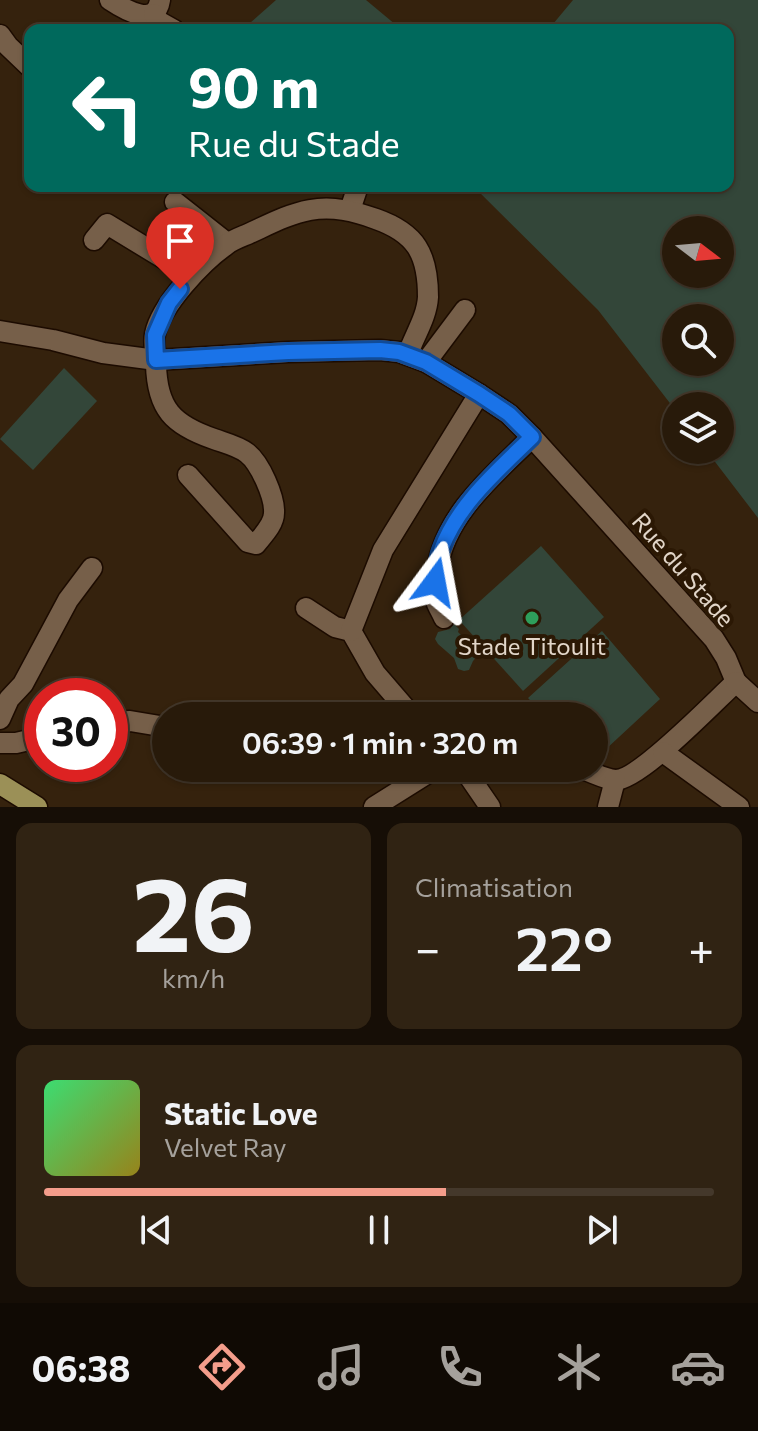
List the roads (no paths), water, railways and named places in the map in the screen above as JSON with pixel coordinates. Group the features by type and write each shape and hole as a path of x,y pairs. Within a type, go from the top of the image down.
{"main road":[{"path":"0,784 37,807"}],"street":[{"path":"110,0 146,16 157,7"},
{"path":"157,7 158,21 163,24"},
{"path":"0,35 24,61"},
{"path":"350,210 356,192"},
{"path":"175,202 227,243"},
{"path":"188,475 248,542 256,544 274,516 273,503 257,464 247,453 198,433 176,419 159,394 155,335 169,303 191,275 227,243 295,214 313,210 350,210 405,232 417,245 426,274 428,300 422,323 413,339 417,358"},
{"path":"94,240 107,224 191,275"},
{"path":"417,358 465,310"},
{"path":"0,331 103,353 156,360 380,350 417,358"},
{"name":"Rue du Stade","path":"417,358 509,414 532,437 714,639 736,682"},
{"path":"351,631 383,550 479,394"},
{"path":"444,618 436,601 435,582 439,554 449,532 477,492 532,437"},
{"path":"0,719 9,699 23,684 68,600 92,568"},
{"path":"306,608 335,627 351,631 375,673 400,702"},
{"path":"608,778 625,778 663,752 736,682 758,702"},
{"path":"128,721 152,725"},
{"path":"0,743 24,741"},
{"path":"663,752 739,807"},
{"path":"608,807 615,780"},
{"path":"376,806 414,782"},
{"path":"473,782 490,807"}],"place":[{"name":"Stade Titoulit","path":"532,618"}]}
